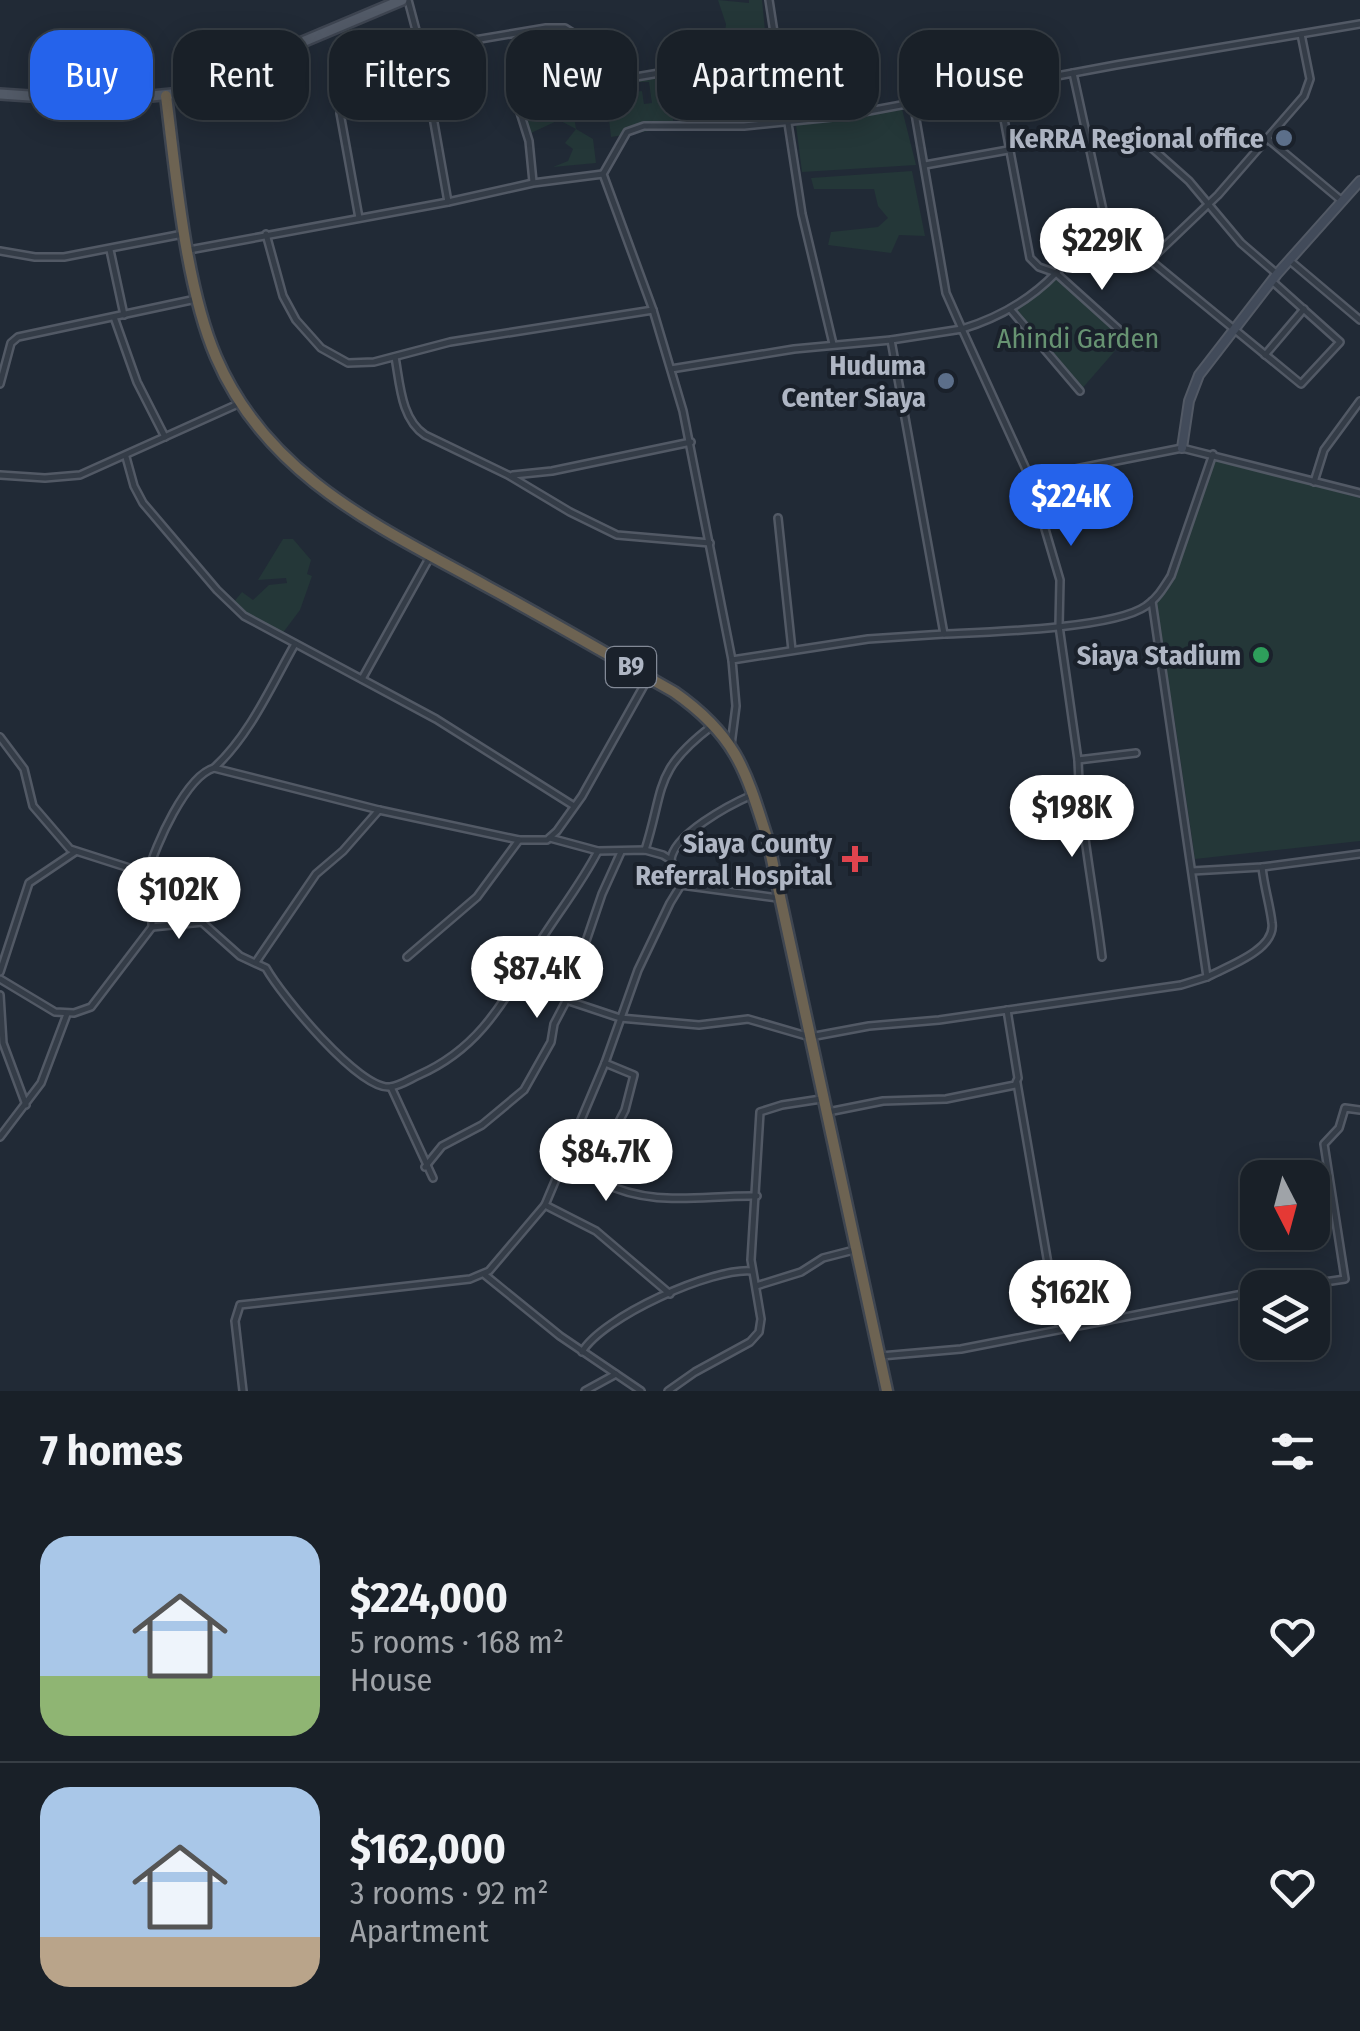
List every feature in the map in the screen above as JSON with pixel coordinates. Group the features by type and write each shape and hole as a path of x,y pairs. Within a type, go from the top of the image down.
{"highway":[{"name":"B9","path":"166,96 198,298 216,357 269,441 308,480 361,516 685,700 714,724 744,766 780,898 887,1391"}],"main road":[{"path":"0,94 103,101 166,96 227,76 405,0"},
{"path":"1182,448 1194,386 1275,277 1359,183"}],"street":[{"path":"405,0 415,30"},
{"path":"769,0 802,214 833,344"},
{"path":"1059,76 1360,24"},
{"path":"534,30 570,30"},
{"path":"1150,260 1269,140 1309,87 1301,34"},
{"path":"1073,73 1087,141 1106,224 1301,384 1340,342 1241,244 1189,181 1144,141 1087,141"},
{"path":"731,746 736,714 732,660 691,442 672,368 603,174 620,142 633,128 790,122 899,104"},
{"path":"341,120 358,218"},
{"path":"434,120 448,202"},
{"path":"522,120 529,141 533,183"},
{"path":"916,120 946,293 1030,478 1058,565 1062,595 1059,626 1078,760 1081,827 1094,880 1102,957"},
{"path":"1003,120 1030,258 1039,267 1056,273 1127,336"},
{"path":"1269,140 1342,201"},
{"path":"925,165 1008,150"},
{"path":"189,250 533,183 603,174"},
{"path":"672,368 962,329 1010,310 1056,273 1084,238 1106,224"},
{"path":"0,252 56,258 186,234"},
{"path":"266,234 283,296 296,320 320,348 348,363 361,364 450,342 652,310"},
{"path":"110,250 124,315"},
{"path":"1290,260 1360,320"},
{"path":"0,384 15,339 198,298"},
{"path":"1265,356 1304,309"},
{"path":"1010,310 1080,390"},
{"path":"114,317 137,382 166,437"},
{"path":"891,340 944,634"},
{"path":"395,357 406,409 419,432 617,535 712,544"},
{"path":"1314,482 1324,450 1360,401"},
{"path":"0,475 80,475 241,402"},
{"path":"508,476 691,442"},
{"path":"1030,478 1182,448 1360,493"},
{"path":"732,660 898,635 1059,626 1122,615 1152,601 1171,576 1213,454"},
{"path":"126,457 143,504 216,590 244,616 436,719 574,806"},
{"path":"778,518 792,650"},
{"path":"362,679 431,555"},
{"path":"1152,601 1206,977"},
{"path":"75,852 29,882 0,976 56,1012 68,1014 97,1002 152,927 152,888 146,872 177,809 200,776 234,748 295,644"},
{"path":"550,838 574,806 648,677"},
{"path":"645,850 657,796 669,767 677,755 714,724"},
{"path":"0,737 24,769 34,806 75,852 146,872 240,956 266,968 303,1018 370,1083 391,1087 443,1063 497,1014 506,993 578,889 598,851"},
{"path":"1078,760 1136,754"},
{"path":"214,768 519,840 550,838 598,851 645,850 671,860"},
{"path":"682,885 671,860 672,849 684,836 754,794"},
{"path":"256,962 316,874 343,851 379,810"},
{"path":"407,956 477,897 519,840"},
{"path":"425,1167 442,1146 482,1125 524,1090 551,1042 557,1016 621,852"},
{"path":"1192,871 1262,868 1360,854"},
{"path":"566,1000 620,1018 700,1025 748,1019 810,1037 1181,985 1206,977 1262,946 1270,937 1273,925 1262,868"},
{"path":"682,885 780,898"},
{"path":"243,1391 235,1321 237,1309 246,1302 470,1279 486,1274 544,1205 605,1064 646,953 682,885"},
{"path":"152,927 203,922"},
{"path":"0,995 4,1043 26,1106"},
{"path":"1006,1010 1058,1322 1064,1329"},
{"path":"0,1136 26,1106 48,1071 68,1014"},
{"path":"605,1064 634,1075 625,1110 603,1158 600,1182 660,1201 758,1196"},
{"path":"827,1112 883,1101 946,1099 1017,1084"},
{"path":"391,1087 433,1178"},
{"path":"668,1391 756,1338 761,1319 752,1271 760,1112 824,1098"},
{"path":"1330,1281 1345,1279 1324,1144 1339,1128 1345,1108 1360,1110"},
{"path":"544,1205 596,1231 670,1294"},
{"path":"756,1286 800,1272 823,1258 857,1250"},
{"path":"582,1352 588,1341 602,1331 670,1294 728,1271 752,1271"},
{"path":"486,1274 582,1352 641,1391"},
{"path":"878,1356 961,1349 1240,1295"},
{"path":"585,1391 616,1374"}],"green space":[{"path":"718,0 762,0 765,30 725,30"},
{"path":"657,75 657,120 673,120 674,127 611,137 609,120 637,120 637,92 642,91 644,104 652,103 649,82 637,82 637,79"},
{"path":"899,105 899,120 905,120 916,165 802,172 796,125 822,120 879,120 879,109"},
{"path":"528,120 559,120 531,133"},
{"path":"559,120 575,120 576,129"},
{"path":"679,120 727,120 716,124"},
{"path":"576,129 593,139 596,163 553,167 568,161 573,149 565,143"},
{"path":"912,171 925,236 899,235 891,253 828,245 831,232 878,227 888,218 878,206 874,189 814,189 811,178"},
{"name":"Ahindi Garden","path":"1056,273 1127,337 1080,391 1013,313"},
{"name":"Siaya Stadium","path":"1212,458 1360,498 1360,841 1195,859 1152,601 1175,573"},
{"path":"283,539 293,539 311,560 307,574 312,576 300,610 279,638 233,603 242,592 253,600 269,585 287,583 286,578 258,580"}],"place":[{"name":"KeRRA Regional office","path":"1284,138"},
{"name":"Huduma Center Siaya","path":"946,381"},
{"name":"Siaya Stadium","path":"1261,655"},
{"name":"Siaya County Referral Hospital","path":"855,859"}]}
